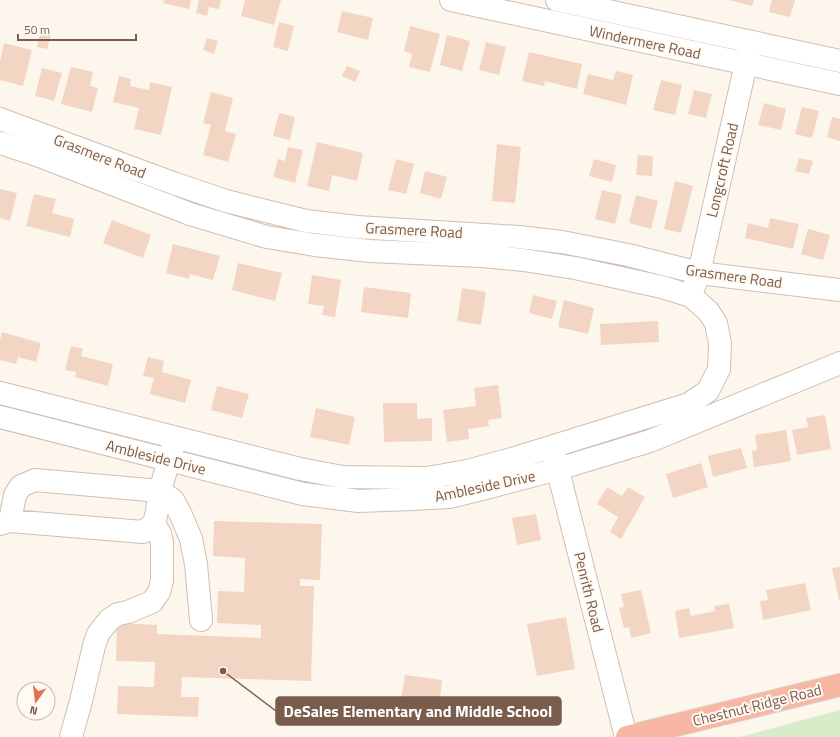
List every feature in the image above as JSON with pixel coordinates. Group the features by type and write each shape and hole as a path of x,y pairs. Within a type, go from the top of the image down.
{"highway":[{"name":"Chestnut Ridge Road","path":"626,737 840,685"}],"street":[{"name":"Windermere Road","path":"451,0 840,84"},
{"name":"Windermere Road","path":"556,0 840,61"},
{"name":"Longcroft Road","path":"691,296 699,273 751,42"},
{"name":"Grasmere Road","path":"0,119 135,170 188,188 249,207 306,221 357,227 548,240 628,255 699,273 840,290"},
{"name":"Grasmere Road","path":"0,143 37,155 190,214 267,237 315,245 370,251 482,256 523,260 576,268 662,287 691,296"},
{"name":"Ambleside Drive","path":"0,393 307,470 343,477 427,478 467,470 552,447 689,404 708,390 719,370 720,343 716,323 708,311 691,296"},
{"name":"Ambleside Drive","path":"0,417 303,494 358,501 448,497 558,469 650,442 707,417 840,363"},
{"path":"697,398 707,417"},
{"path":"175,438 160,491 154,524 143,532 3,519 21,486 35,480 160,491 173,500 191,539 196,564 201,620"},
{"name":"Penrith Road","path":"552,447 626,737"},
{"path":"71,737 98,634 108,620 118,614 135,610 152,602 159,592 162,581 162,542 160,534 154,524"}],"green space":[{"path":"840,710 840,737 740,737"}],"building":[{"path":"164,0 191,0 189,9 163,3"},
{"path":"199,0 221,0 219,9 209,7 207,16 196,13"},
{"path":"245,0 281,0 274,25 241,16"},
{"path":"729,0 754,0 752,6"},
{"path":"772,0 795,0 790,17 769,12"},
{"path":"342,11 373,18 368,40 337,32"},
{"path":"279,22 294,26 288,51 273,47"},
{"path":"410,26 440,34 430,72 409,67 412,54 404,51"},
{"path":"40,33 51,35 47,49 37,47"},
{"path":"447,35 470,41 462,71 440,65"},
{"path":"207,38 218,41 214,54 203,50"},
{"path":"486,42 506,47 499,75 479,70"},
{"path":"4,43 32,50 23,86 0,80 0,61"},
{"path":"529,52 582,64 577,89 545,81 544,86 522,81"},
{"path":"347,66 360,71 355,82 342,76"},
{"path":"71,67 93,72 90,86 98,88 92,112 61,104"},
{"path":"42,68 62,73 54,101 35,96"},
{"path":"616,71 633,75 626,105 583,94 588,74 613,80"},
{"path":"119,76 131,79 130,86 149,90 150,82 172,87 161,135 134,129 139,108 113,102"},
{"path":"661,80 682,85 675,115 653,110"},
{"path":"694,90 712,94 706,118 688,114"},
{"path":"211,92 233,98 225,131 236,134 228,162 203,155 211,125 203,123"},
{"path":"764,103 786,109 781,130 758,125"},
{"path":"802,107 819,111 812,138 795,134"},
{"path":"279,113 295,117 290,140 273,136"},
{"path":"832,117 840,119 840,141 827,137"},
{"path":"317,142 363,153 357,181 332,175 329,191 307,186"},
{"path":"497,144 521,147 515,203 492,201"},
{"path":"288,147 303,150 295,183 273,177 278,159 285,161"},
{"path":"638,155 653,156 652,176 636,175"},
{"path":"799,158 813,161 809,174 795,171"},
{"path":"396,159 414,164 406,194 388,190"},
{"path":"594,159 616,165 612,182 589,176"},
{"path":"425,171 447,177 441,199 420,193"},
{"path":"675,181 693,186 681,233 664,229"},
{"path":"0,189 17,193 10,221 0,218"},
{"path":"602,190 622,195 615,224 595,219"},
{"path":"34,194 56,199 52,213 74,219 70,237 26,226"},
{"path":"636,195 658,201 651,229 629,223"},
{"path":"770,218 799,224 793,249 745,238 748,223 768,228"},
{"path":"112,220 151,235 143,258 103,243"},
{"path":"808,229 830,235 823,260 801,254"},
{"path":"173,244 220,256 213,280 190,274 189,279 166,273"},
{"path":"238,263 282,273 275,301 232,290"},
{"path":"312,275 341,280 335,317 322,315 324,306 308,304"},
{"path":"364,287 411,293 408,318 361,312"},
{"path":"462,288 486,292 481,325 457,321"},
{"path":"533,295 557,301 552,319 529,313"},
{"path":"564,300 594,308 588,334 558,327"},
{"path":"658,321 659,342 601,345 600,324"},
{"path":"2,332 41,343 36,362 18,357 16,364 0,360 0,340"},
{"path":"71,346 83,349 81,356 113,364 108,386 75,377 76,372 65,370"},
{"path":"148,357 164,361 162,372 191,380 185,403 150,394 154,378 143,376"},
{"path":"498,385 502,418 488,420 489,426 468,429 469,439 447,442 443,410 476,406 474,388"},
{"path":"217,386 249,394 242,418 211,410"},
{"path":"383,403 417,403 417,419 432,418 432,441 384,442"},
{"path":"316,408 355,417 349,445 310,437"},
{"path":"825,415 831,449 797,455 792,430 808,427 806,418"},
{"path":"786,430 791,461 754,467 752,451 757,450 755,435"},
{"path":"741,448 747,468 713,477 708,456"},
{"path":"701,463 708,487 673,498 666,474"},
{"path":"607,487 622,496 628,487 645,497 621,539 610,532 618,517 597,504"},
{"path":"536,514 541,540 517,545 512,518"},
{"path":"214,521 322,524 320,580 300,579 300,586 314,586 311,681 182,677 181,697 199,697 198,717 117,714 118,686 154,687 155,662 116,661 117,623 157,625 157,634 261,638 261,625 217,623 218,591 244,592 245,558 213,556"},
{"path":"840,567 840,600 839,600 832,568"},
{"path":"805,583 811,610 763,620 760,601 768,600 766,590"},
{"path":"641,590 651,633 631,638 629,627 624,628 619,608 624,607 621,594"},
{"path":"729,604 734,628 679,638 675,611 689,608 691,616 715,611 714,606"},
{"path":"566,617 575,669 537,676 527,624"},
{"path":"405,675 442,680 439,707 401,701"}],"place":[{"name":"DeSales Elementary and Middle School","path":"223,671"}]}
